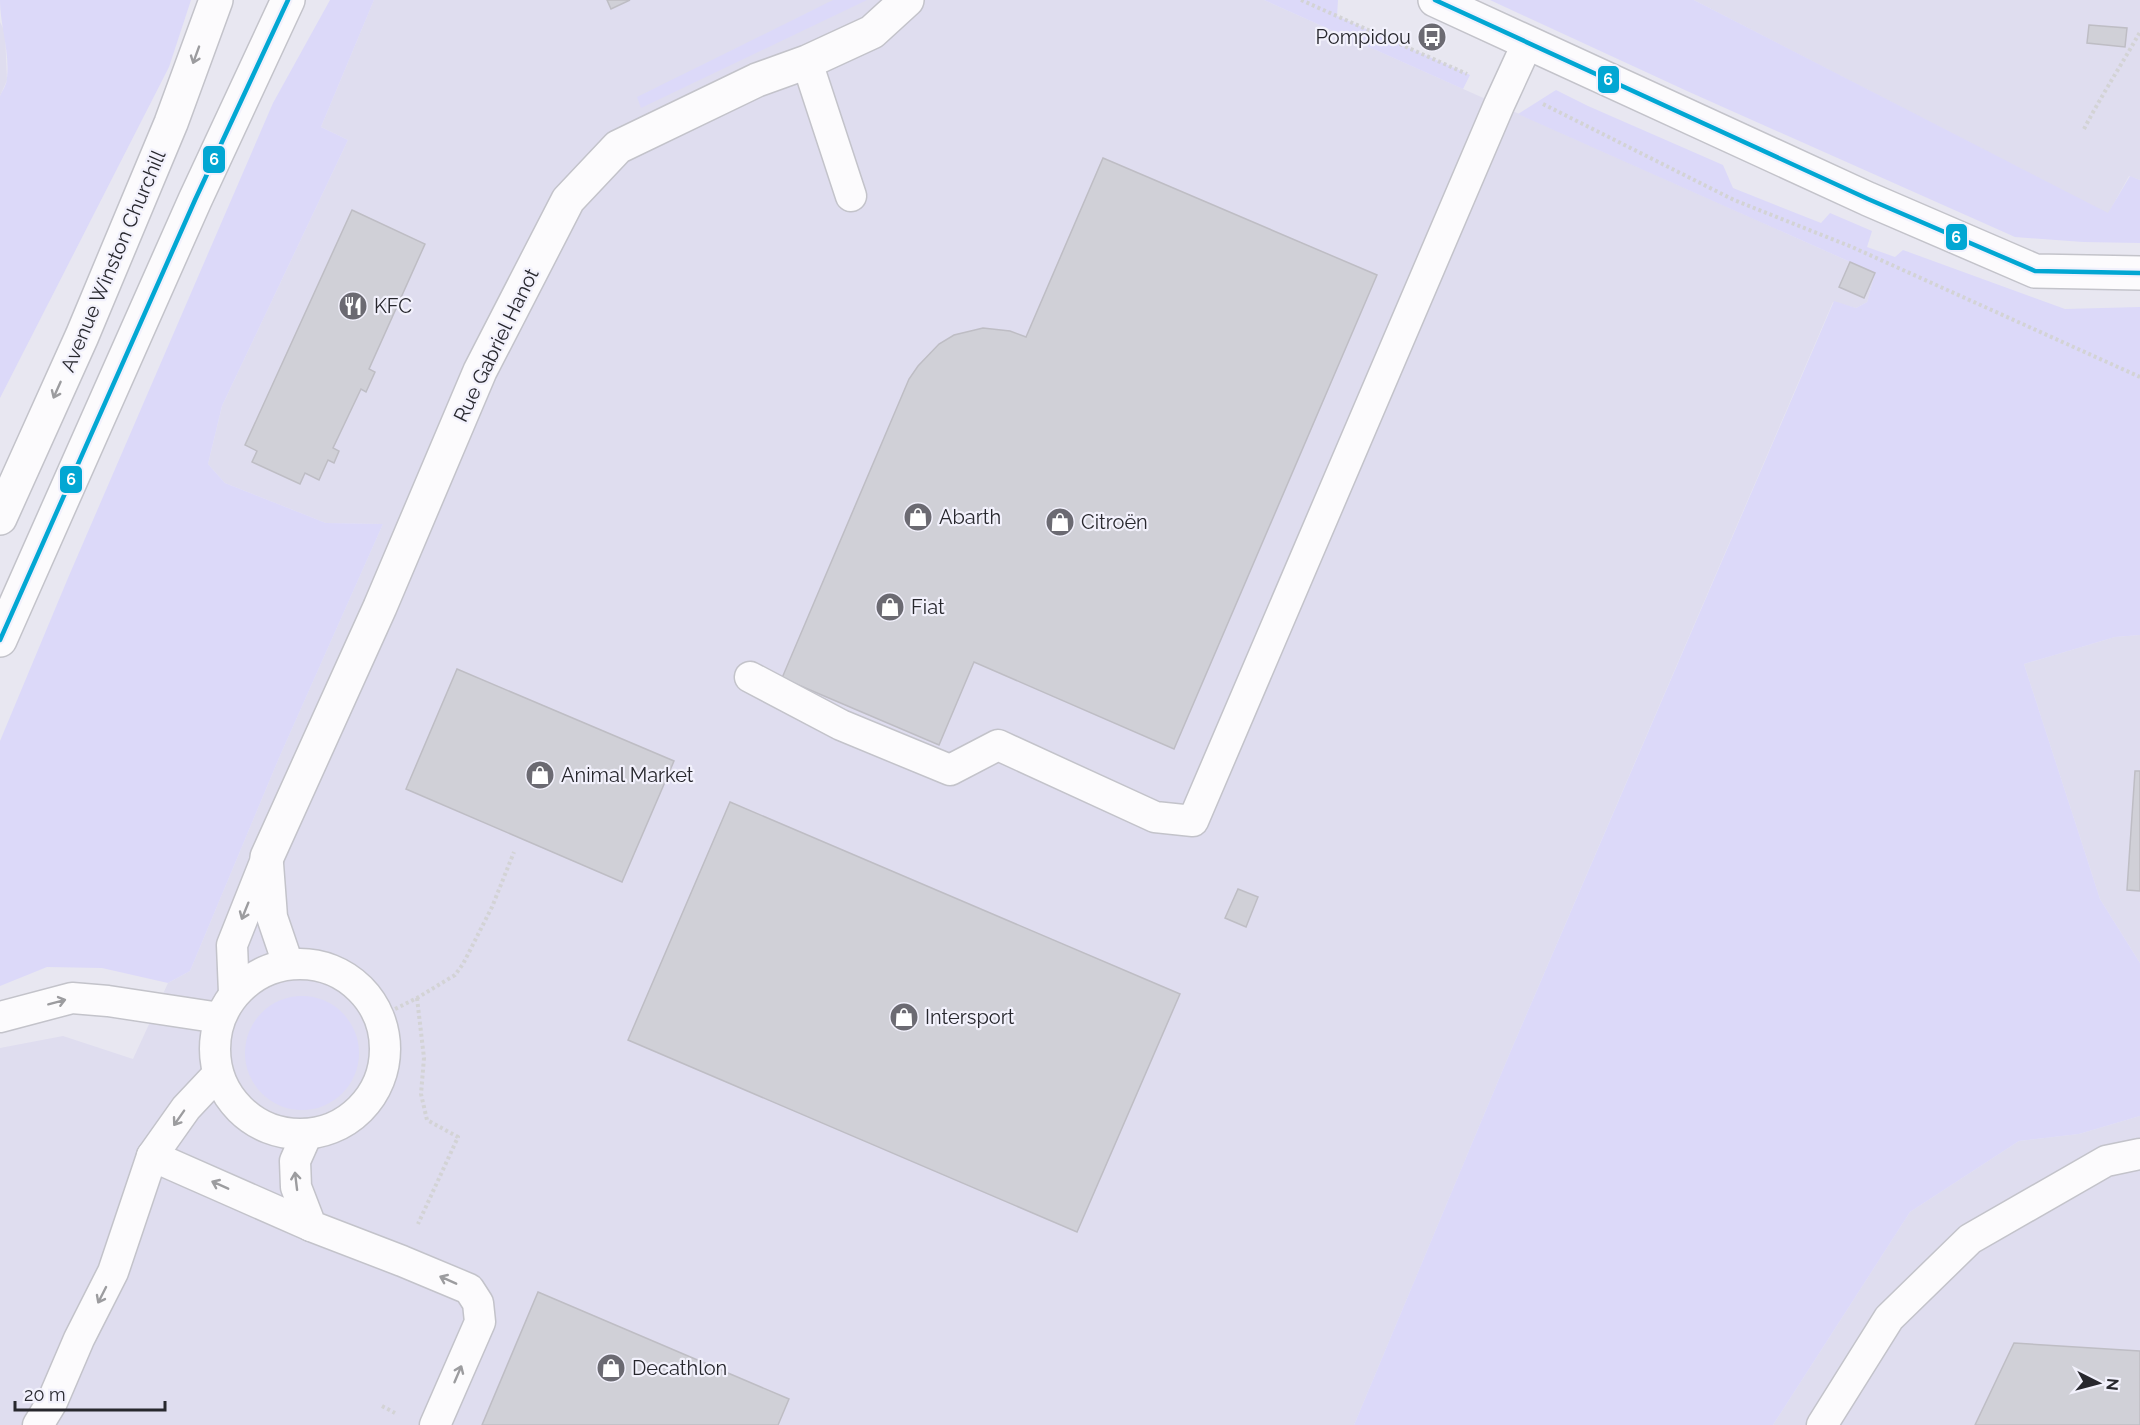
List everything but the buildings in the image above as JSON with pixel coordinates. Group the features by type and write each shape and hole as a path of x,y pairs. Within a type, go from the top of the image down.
{"street":[{"name":"Avenue Winston Churchill","path":"0,518 82,336 171,123 216,0"},
{"path":"0,640 195,200 288,0"},
{"name":"Rue Gabriel Hanot","path":"267,857 381,607 480,371 568,200 618,147 757,80 807,62 872,32 907,0"},
{"path":"1435,0 1868,199 2035,271 2140,273"}],"lane":[{"path":"750,677 841,725 950,770 998,745 1155,817 1193,821 1527,44"},
{"path":"807,62 852,196"},
{"name":"Rue Gabriel Hanot","path":"267,857 272,917 288,964"},
{"name":"Rue Gabriel Hanot","path":"227,1006 232,945 267,857"},
{"path":"288,964 316,964 343,974 365,993 379,1017 385,1040 384,1064 376,1087 363,1106 347,1120 328,1130 308,1134 269,1129 238,1108 226,1092 218,1074 214,1046 227,1006 250,979 268,969 288,964"},
{"path":"0,1017 72,998 227,1006"},
{"path":"38,1425 52,1402 79,1339 113,1272 152,1156 186,1108 218,1074"},
{"path":"308,1134 294,1161 296,1187 311,1226"},
{"path":"1822,1425 1889,1318 1970,1239 2106,1161 2140,1154"},
{"path":"152,1156 311,1226 469,1289 478,1303 480,1322 435,1425"}],"path":[{"path":"1301,0 1470,75 1507,86 1734,200 1852,247 2140,377"},
{"path":"2084,129 2098,101 2109,87 2140,32"},
{"path":"379,1017 455,975 492,907 514,852"},
{"path":"402,1261 458,1137 427,1120 421,1094 424,1058 417,998"}],"shaded area":[{"path":"0,0 191,0 169,67 0,398 0,96 6,83 8,68"},
{"path":"330,0 374,0 321,127 348,140 222,406 208,464 225,483 326,523 383,524 279,758 190,971 168,983 102,968 47,967 0,986 0,741 273,103"},
{"path":"374,0 1264,0 1875,273 1867,302 1856,308 1833,302 1509,1055 1354,1425 0,1425 0,1048 63,1036 133,1059 168,983 190,971 279,758 383,524 326,523 225,483 208,464 222,406 348,140 321,127"},
{"path":"833,0 867,0 641,108 637,97"},
{"path":"1264,0 1338,0 1337,16 1470,75 1463,89"},
{"path":"1490,0 1694,0 2108,213 2130,176 2140,180 2140,243 2015,237 1687,91"},
{"path":"1694,0 2140,0 2140,180 2129,176 2108,214"},
{"path":"0,22 5,32 7,80 0,96"},
{"path":"1556,90 1723,165 1733,188 1821,223 1830,213 1872,231 1867,247 1895,257 1903,250 2065,309 2140,307 2140,635 2115,637 2024,664 2100,899 2140,963 2140,1116 2079,1134 2019,1141 1910,1212 1773,1425 1354,1425 1509,1055 1834,301 1856,308 1867,302 1875,273 1518,114"},
{"path":"2140,635 2140,963 2100,899 2024,664 2115,637"},
{"path":"302,996 324,1000 343,1012 355,1031 359,1053 355,1075 343,1094 324,1106 302,1110 280,1106 261,1094 249,1075 245,1053 249,1031 261,1012 280,1000"},
{"path":"2140,1116 2140,1425 1773,1425 1910,1212 2019,1141 2079,1134"}],"transit line":[{"name":"6","path":"0,640 195,200 288,0"},
{"name":"6","path":"1435,0 1868,199 2035,271 2140,273"}],"place":[{"name":"Pompidou","path":"1432,37"},
{"name":"KFC","path":"353,306"},
{"name":"Abarth","path":"918,517"},
{"name":"Citroën","path":"1060,522"},
{"name":"Fiat","path":"890,607"},
{"name":"Animal Market","path":"540,775"},
{"name":"Intersport","path":"904,1017"},
{"name":"Decathlon","path":"611,1368"}]}
